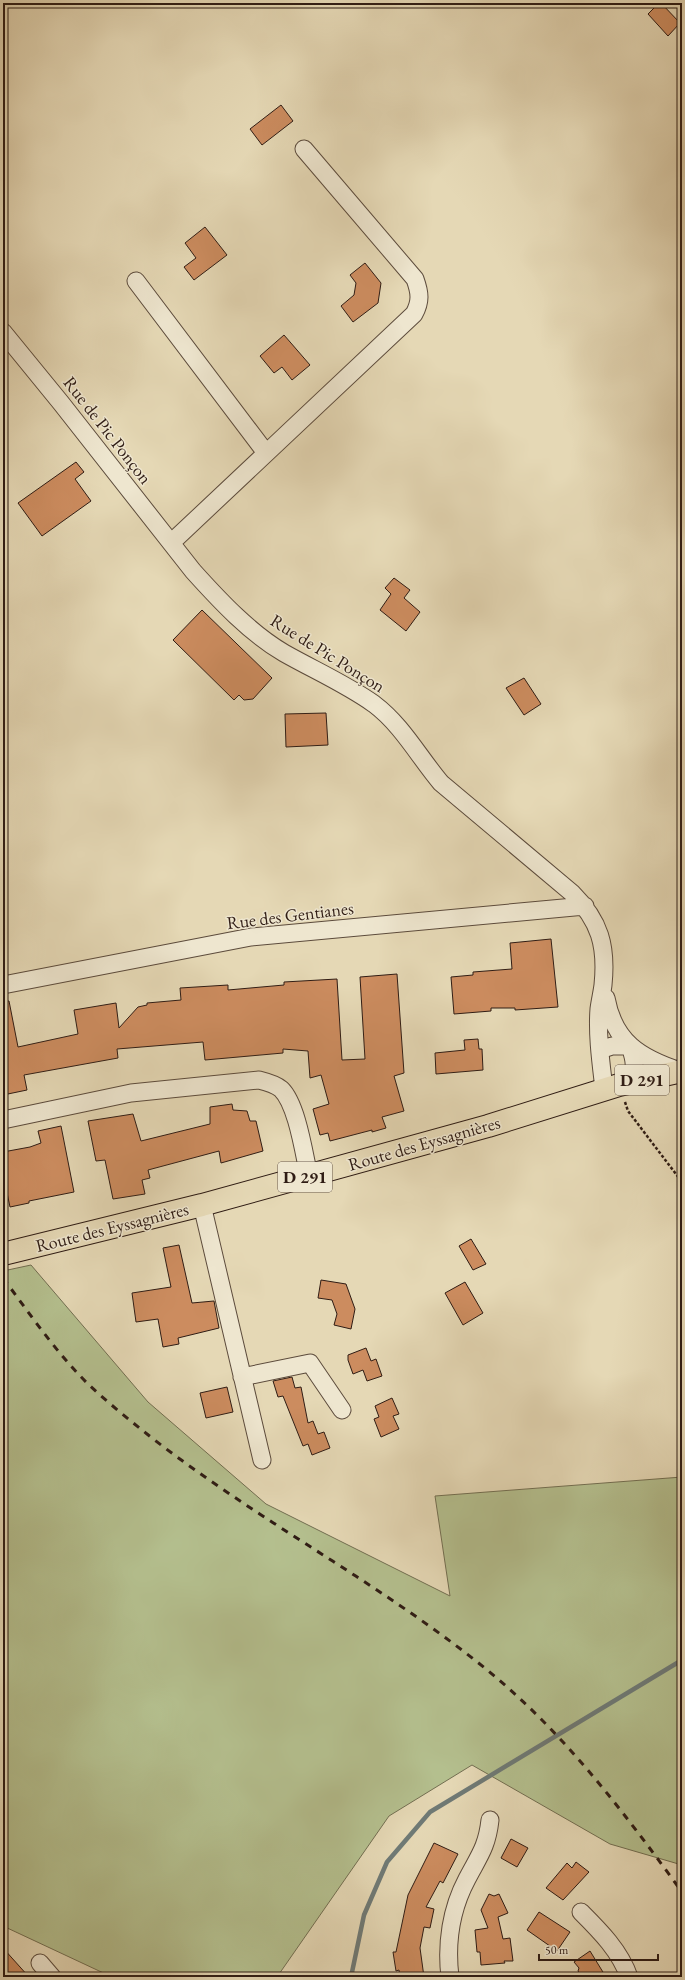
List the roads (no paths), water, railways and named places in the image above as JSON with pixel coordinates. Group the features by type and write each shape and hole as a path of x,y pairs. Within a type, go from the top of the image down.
{"main road":[{"name":"Route des Eyssagnières","path":"3,1254 202,1205 488,1126 617,1085 681,1071"}],"street":[{"path":"172,542 414,314 418,307 420,294 415,279 304,149"},
{"path":"136,280 266,453"},
{"name":"Rue de Pic Ponçon","path":"3,332 172,542 193,571 214,595 256,632 283,652 346,686 375,705 398,726 423,763 441,784 572,893 585,906 599,930 603,958 603,984 599,1010 600,1050 617,1085 634,1074 635,1066 630,1046"},
{"name":"Rue des Gentianes","path":"3,985 251,937 585,906"},
{"name":"Rue de Pic Ponçon","path":"603,984 608,1009 614,1027 630,1046 651,1060 681,1071"},
{"path":"600,1050 612,1046 630,1046"},
{"path":"3,1120 131,1093 259,1080 271,1083 281,1089 292,1103 309,1176"},
{"path":"202,1205 262,1460"},
{"path":"242,1377 310,1363 342,1410"},
{"path":"450,1977 449,1948 453,1914 466,1880 484,1850 490,1820"},
{"path":"581,1912 605,1936 625,1965 629,1977"},
{"path":"40,1963 52,1977"}],"waterway":[{"path":"351,1977 364,1915 387,1862 430,1812 682,1660"}],"railway":[{"path":"3,1278 43,1332 75,1371 94,1390 132,1422 228,1493 395,1602 476,1661 506,1686 561,1740 587,1769 635,1829 682,1892"}]}
